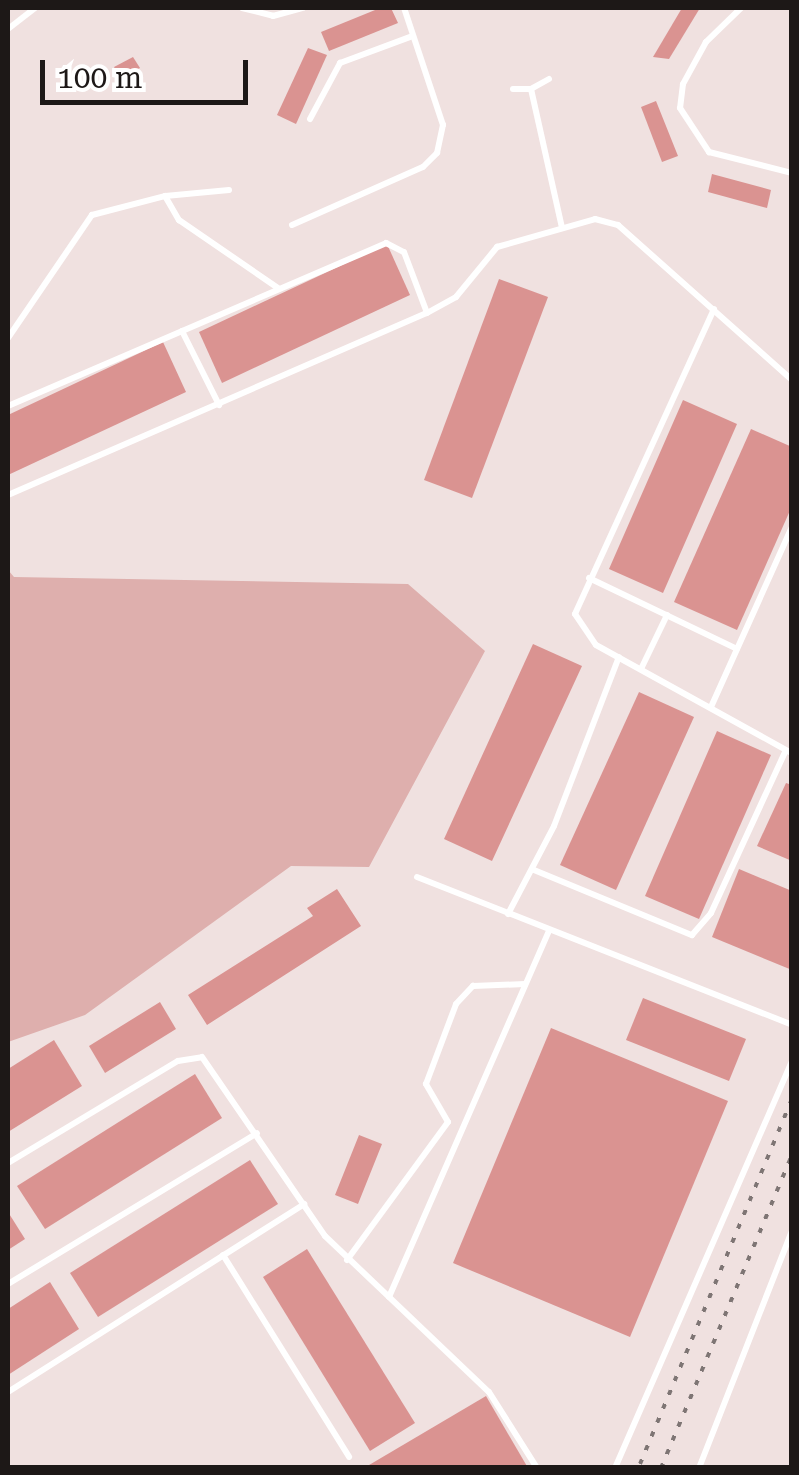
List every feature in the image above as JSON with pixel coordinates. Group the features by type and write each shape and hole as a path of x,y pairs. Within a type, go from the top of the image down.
{"lane":[{"path":"8,29 35,8"},
{"path":"242,8 280,16 303,8"},
{"path":"292,225 423,168 437,153 443,126 404,8"},
{"path":"741,8 706,42 682,84 680,108 708,152 792,173"},
{"path":"310,119 340,63 411,37"},
{"path":"513,89 531,88 549,79"},
{"path":"531,88 562,228"},
{"path":"8,338 92,215 165,196 230,190"},
{"path":"165,196 179,220 280,289"},
{"path":"8,495 427,312 456,297 497,246 596,218 618,224 792,380"},
{"path":"8,406 394,242 427,312"},
{"path":"534,870 692,935 711,914 789,752 619,657 578,627 589,578 714,309"},
{"path":"182,331 219,405"},
{"path":"711,707 792,526"},
{"path":"589,578 737,649"},
{"path":"641,669 667,615"},
{"path":"508,914 534,870 619,657"},
{"path":"417,877 792,1025"},
{"path":"389,1297 550,931"},
{"path":"347,1260 448,1122 426,1084 437,1037 456,1004 473,986 526,984"},
{"path":"8,1163 190,1056 210,1062 304,1204 347,1260 489,1392 537,1468"},
{"path":"615,1468 792,1061"},
{"path":"8,1284 258,1134"},
{"path":"8,1392 304,1204"},
{"path":"698,1468 792,1231"},
{"path":"224,1255 349,1457"}],"shaded area":[{"path":"8,570 14,577 408,584 485,651 369,867 291,866 85,1015 8,1042"}],"building":[{"path":"380,8 391,8 398,23 329,51 321,32"},
{"path":"682,8 700,8 669,59 653,57"},
{"path":"308,48 327,55 296,124 277,115"},
{"path":"133,57 140,68 121,79 114,67"},
{"path":"656,101 678,156 662,162 641,107"},
{"path":"712,174 771,190 767,208 708,192"},
{"path":"387,244 410,295 222,383 199,332"},
{"path":"499,279 548,297 472,498 424,480"},
{"path":"163,342 186,392 8,475 8,415"},
{"path":"683,400 737,424 663,593 609,569"},
{"path":"751,429 792,447 792,506 737,630 674,602"},
{"path":"533,644 582,666 492,861 444,839"},
{"path":"639,692 694,717 616,890 560,865"},
{"path":"717,731 771,755 699,919 645,896"},
{"path":"786,783 792,785 792,861 757,846"},
{"path":"739,869 792,891 792,970 712,937"},
{"path":"337,889 361,926 207,1025 188,995 313,916 307,908"},
{"path":"643,998 746,1039 729,1081 626,1040"},
{"path":"160,1002 176,1029 105,1073 89,1046"},
{"path":"551,1028 728,1101 630,1337 453,1263"},
{"path":"54,1040 82,1086 8,1132 8,1069"},
{"path":"195,1074 222,1118 45,1229 17,1186"},
{"path":"359,1135 382,1144 358,1204 335,1195"},
{"path":"250,1160 278,1204 98,1317 70,1273"},
{"path":"8,1212 25,1239 8,1250"},
{"path":"307,1249 415,1423 370,1451 263,1277"},
{"path":"50,1282 79,1329 8,1375 8,1309"},
{"path":"486,1396 528,1468 364,1468"}],"railway":[{"path":"640,1464 792,1099"},
{"path":"661,1468 792,1155"}]}
